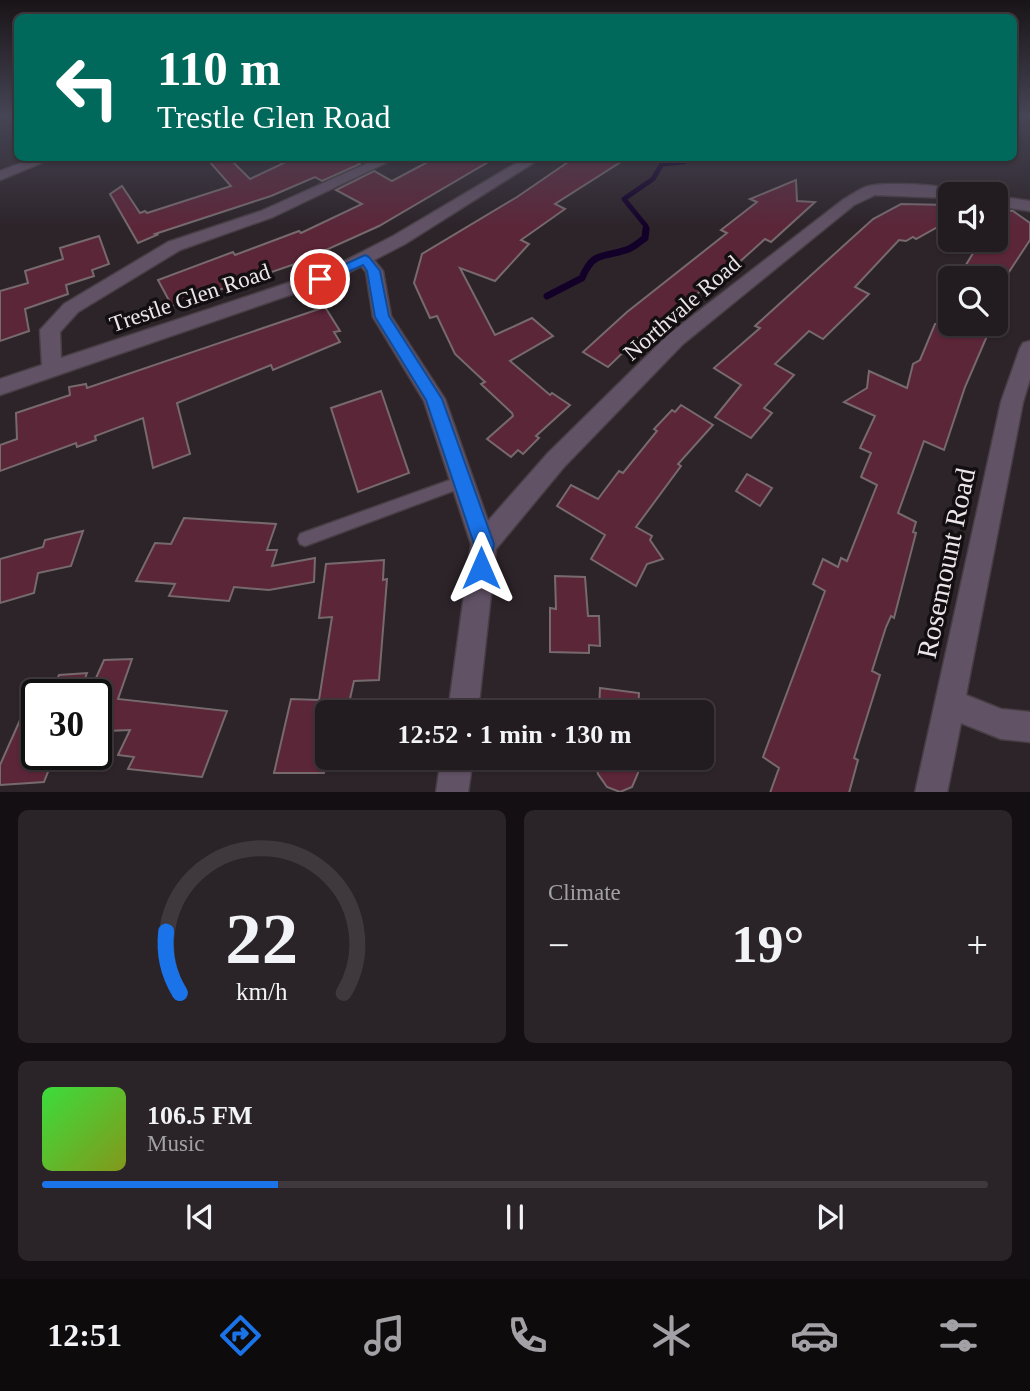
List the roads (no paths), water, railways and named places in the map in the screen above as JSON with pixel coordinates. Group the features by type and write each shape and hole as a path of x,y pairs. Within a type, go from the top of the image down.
{"street":[{"path":"0,176 38,161"},
{"path":"52,370 50,330 71,308 103,286 174,246 267,214 382,161"},
{"name":"Trestle Glen Road","path":"0,387 268,298 365,260 529,161"},
{"name":"Northvale Road","path":"484,544 556,460 676,339 849,202 872,190 938,192"},
{"path":"1008,203 1030,206"},
{"path":"365,260 374,271 382,317 434,399 484,544 464,700"},
{"name":"Rosemount Road","path":"930,792 1012,402 1030,348"},
{"path":"948,703 1002,724 1030,727"},
{"path":"453,792 456,770"}],"lane":[{"path":"305,539 464,481"}],"waterway":[{"path":"646,229 624,199 653,179 662,164 686,161"},
{"path":"547,296 582,278 594,259 634,246 645,238 646,229"}]}
